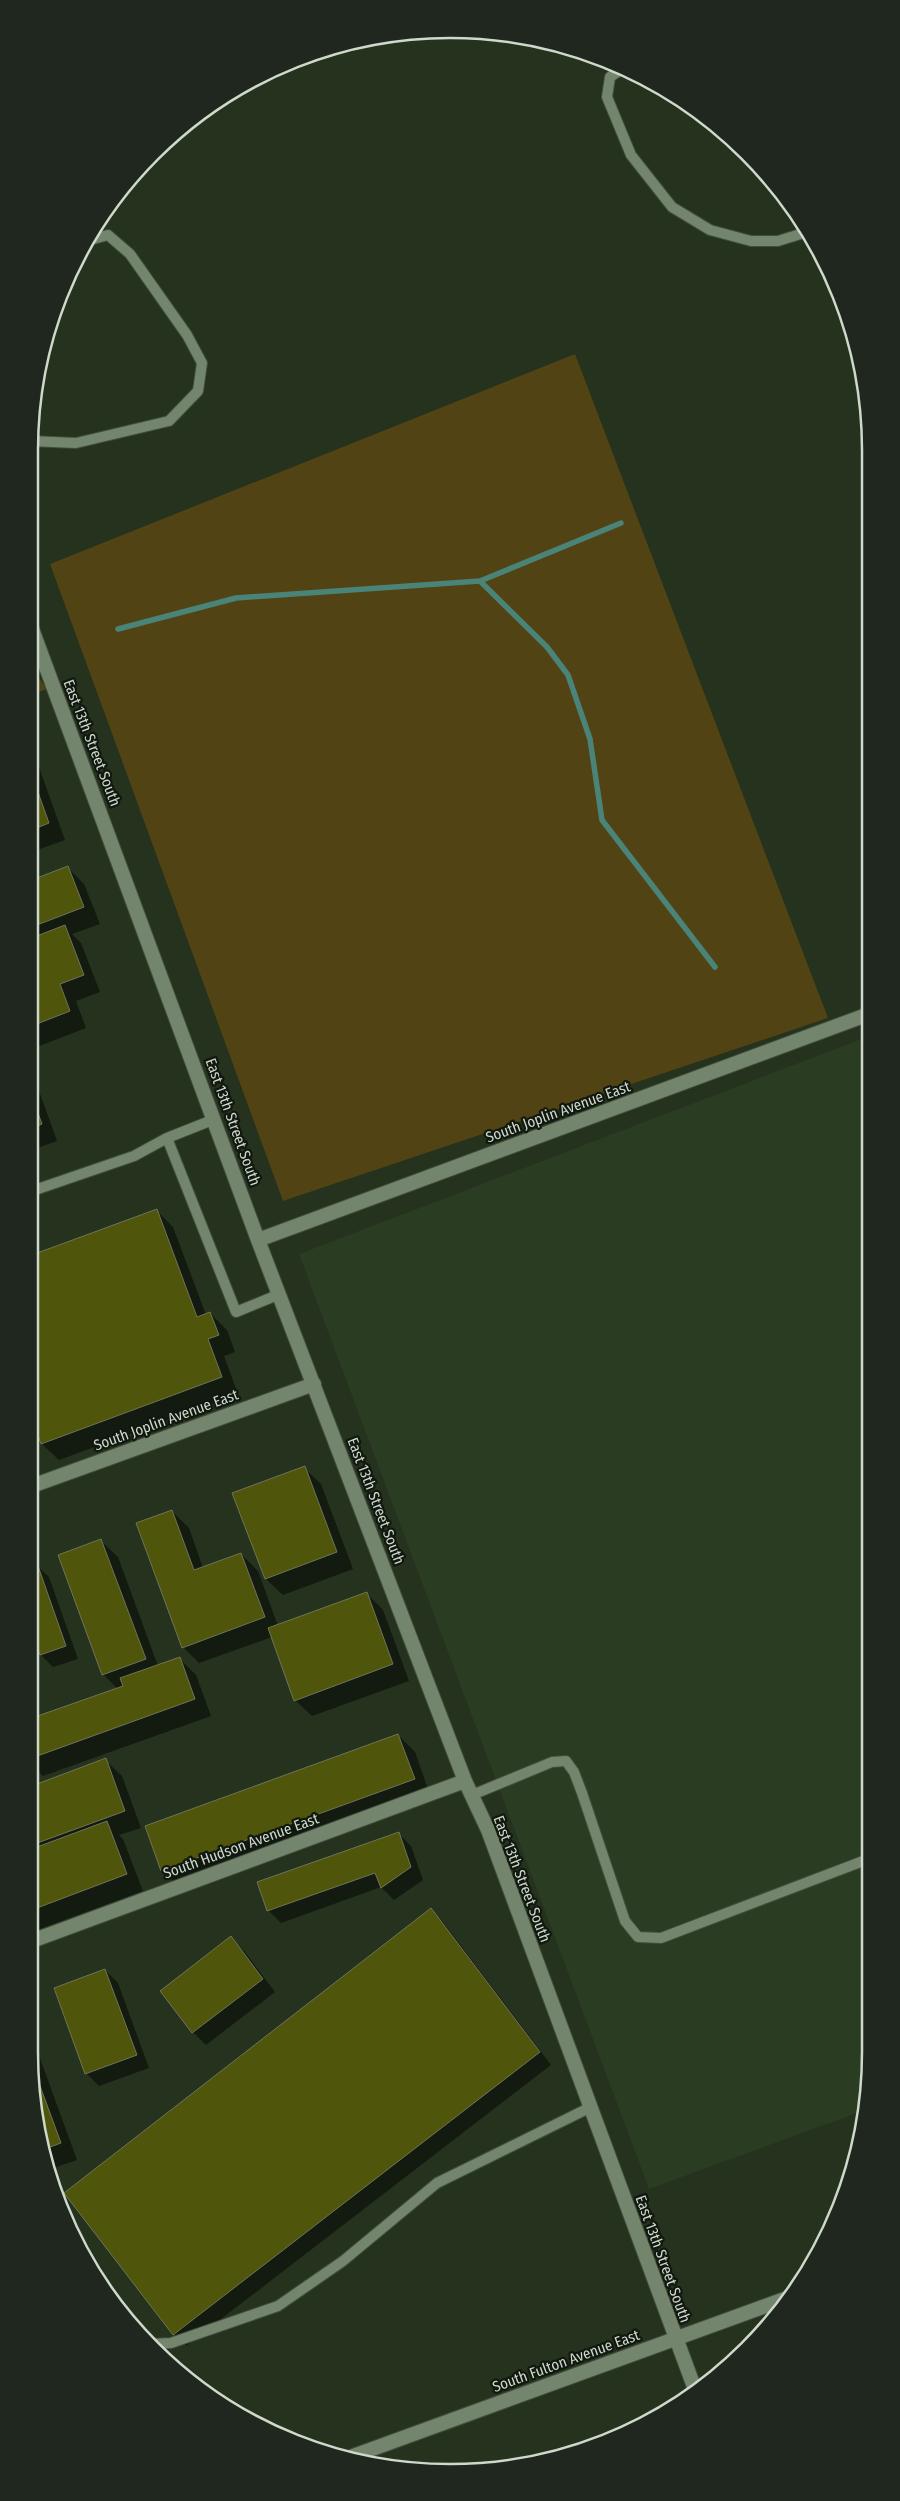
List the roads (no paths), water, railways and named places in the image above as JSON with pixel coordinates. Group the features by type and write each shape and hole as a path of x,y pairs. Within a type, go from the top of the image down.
{"street":[{"name":"East 13th Street South","path":"38,645 215,1118 258,1240 465,1781 488,1830 693,2384"},
{"name":"South Joplin Avenue East","path":"258,1240 862,1017"},
{"name":"South Joplin Avenue East","path":"38,1484 314,1384"},
{"name":"South Hudson Avenue East","path":"38,1939 465,1781"},
{"name":"South Fulton Avenue East","path":"360,2453 777,2302"}],"lane":[{"path":"616,73 610,77 607,97 631,156 672,208 710,230 751,241 778,241 801,234"},
{"path":"38,441 76,443 169,420 198,391 202,363 163,300 130,254 108,235 97,238"},
{"path":"38,1189 134,1156 167,1138 215,1118"},
{"path":"167,1138 236,1312 280,1294"},
{"path":"472,1795 552,1762 566,1762 574,1772 582,1793 625,1921 638,1937 661,1938 862,1861"},
{"path":"159,2344 171,2343 278,2306 343,2260 437,2183 591,2107"}],"waterway":[{"path":"118,629 236,598 480,581 621,523"},
{"path":"480,581 547,647 568,675 590,739 602,820 715,967"}]}
